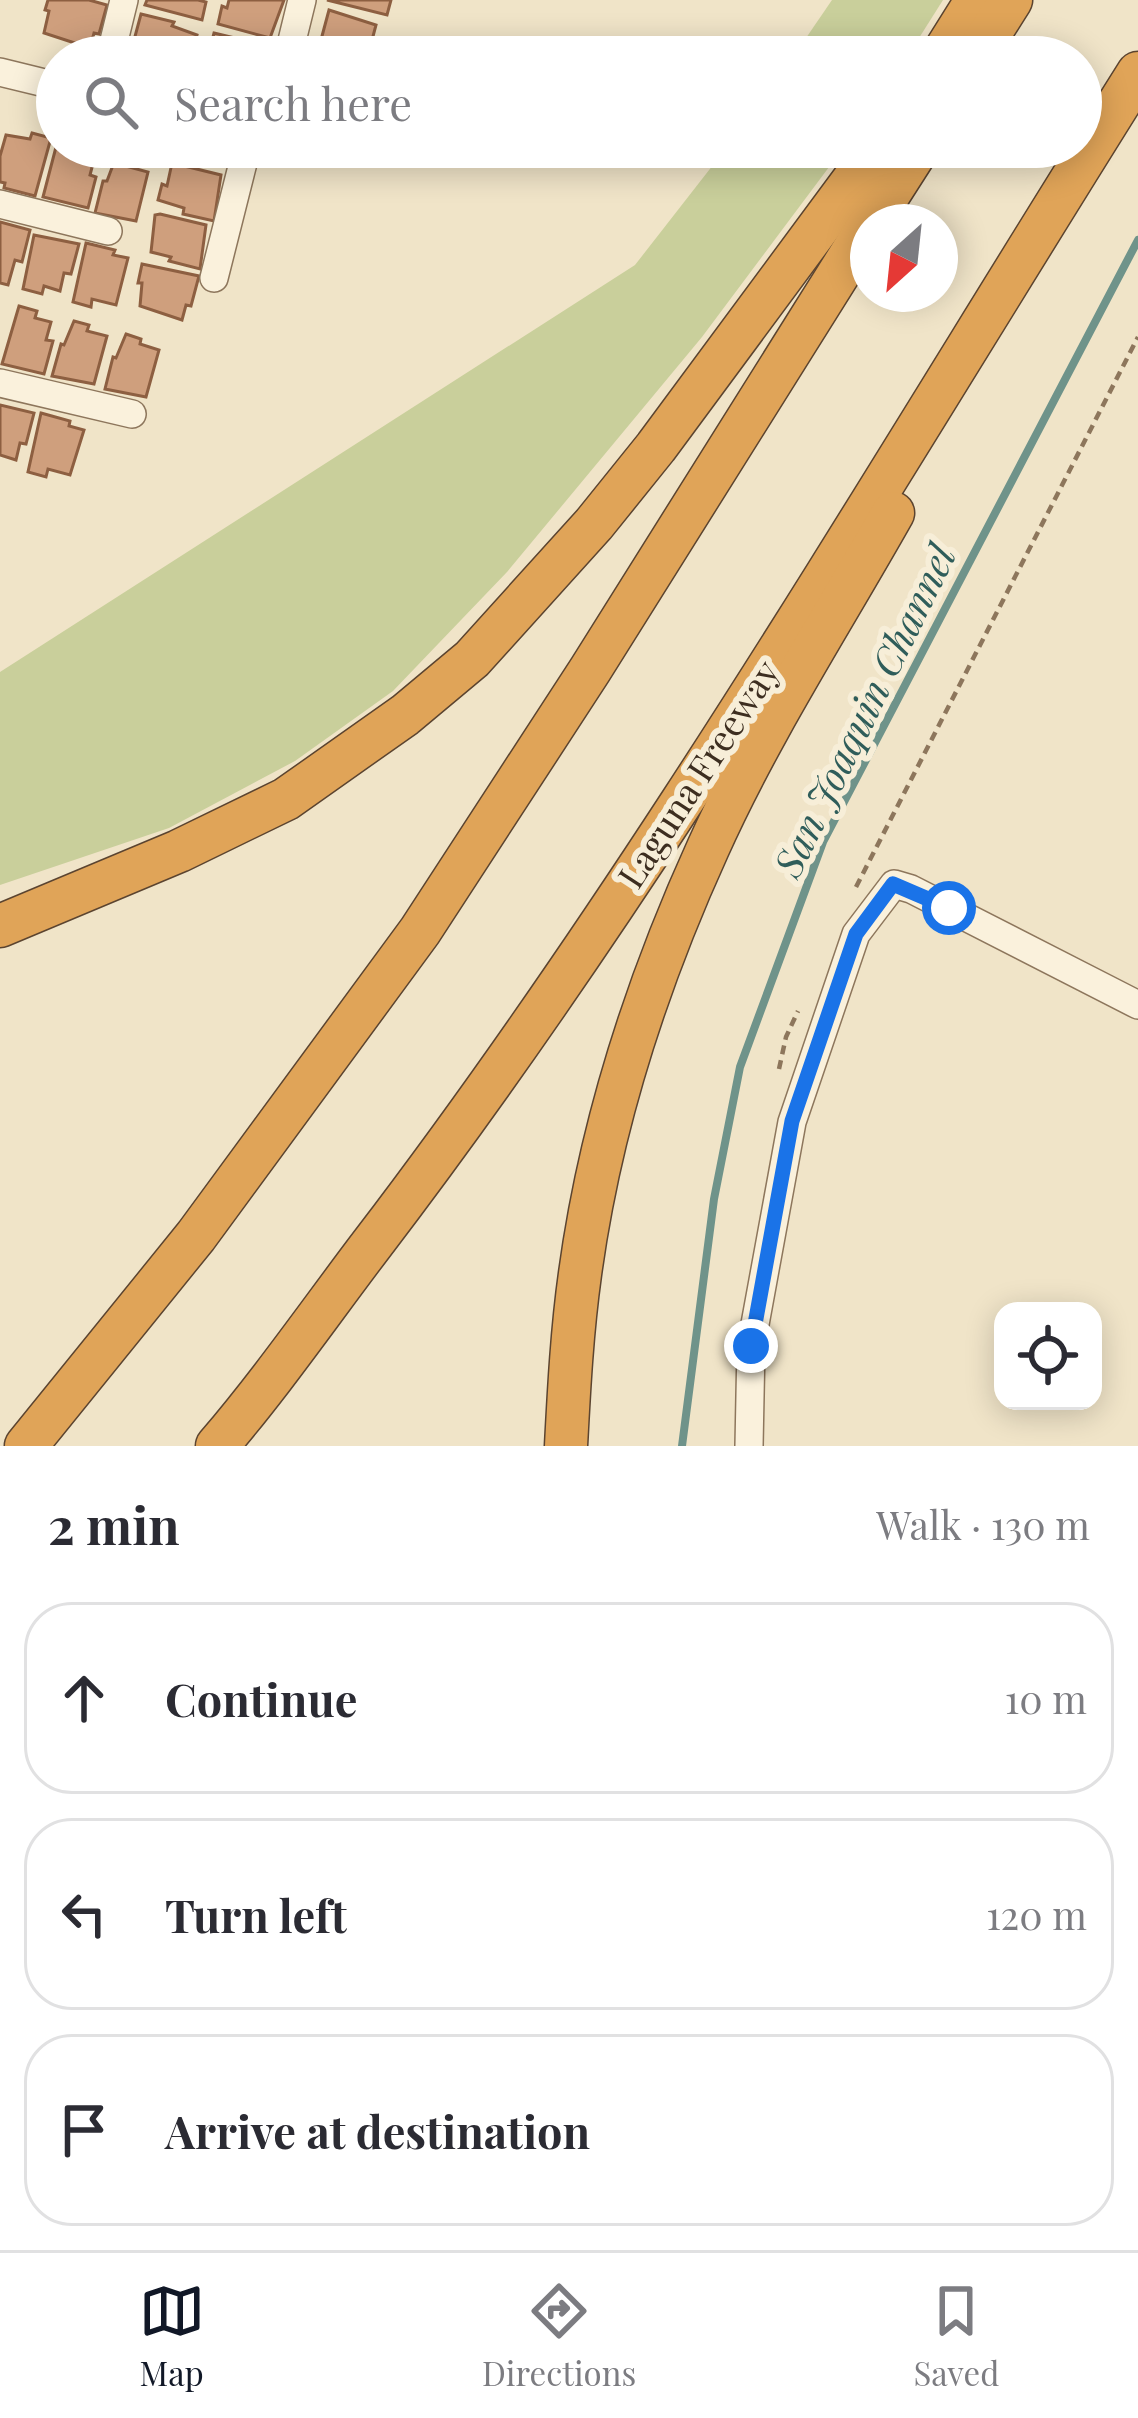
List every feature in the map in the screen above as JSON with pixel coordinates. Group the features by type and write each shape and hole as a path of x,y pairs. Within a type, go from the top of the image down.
{"highway":[{"path":"954,36 977,0"},
{"path":"988,36 1011,0"},
{"name":"Laguna Freeway","path":"1102,130 1138,73"},
{"path":"0,926 179,851 286,799 405,715 472,659 536,592 644,463 862,168"},
{"path":"883,204 906,168"},
{"name":"Laguna Freeway","path":"217,1446 537,1020 708,758 1078,168"},
{"path":"26,1446 196,1236 420,931 850,257"},
{"path":"566,1446 580,1273 593,1197 655,974 710,843 919,468 982,322"},
{"path":"0,904 179,851"}],"street":[{"path":"115,36 124,0"},
{"path":"293,36 302,0"},
{"path":"0,72 36,81"},
{"path":"214,278 243,168"},
{"path":"0,204 109,231"},
{"path":"0,383 132,414"},
{"path":"749,1446 751,1346 792,1121 856,934 893,884 1138,1005"}],"green space":[{"path":"832,0 943,0 920,36 807,36"},
{"path":"711,168 828,168 702,337 507,572 393,691 295,761 169,828 0,885 0,672 635,265"}],"building":[{"path":"48,0 107,5 99,34 93,36 44,33 49,11 45,10"},
{"path":"147,0 206,2 202,20 145,5"},
{"path":"229,0 284,0 271,36 218,24 222,6 227,8"},
{"path":"327,0 391,0 387,15"},
{"path":"329,10 376,25 373,36 322,36"},
{"path":"141,14 174,22 172,26 197,35 197,36 135,36"},
{"path":"36,134 36,168 43,168 35,196 4,188 5,183 0,182 6,135 30,139"},
{"path":"51,168 92,168 90,175 96,177 88,208 43,197"},
{"path":"112,168 148,172 136,221 95,213 103,181"},
{"path":"171,168 221,175 214,221 183,214 184,208 158,200 162,184 167,186"},
{"path":"155,215 206,225 200,269 151,252"},
{"path":"0,222 30,230 22,262 15,260 8,285 0,283"},
{"path":"34,235 79,244 71,274 64,273 60,291 44,286 42,294 23,289"},
{"path":"86,243 128,258 116,305 92,299 91,307 73,302"},
{"path":"142,264 199,276 182,320 140,306"},
{"path":"19,306 51,322 46,340 53,341 44,374 2,364"},
{"path":"74,321 89,325 87,331 107,336 94,384 52,376"},
{"path":"126,334 159,350 146,397 105,389 113,357"},
{"path":"0,405 34,413 26,444 20,443 16,460 0,455"},
{"path":"41,413 84,430 70,475 48,469 46,477 28,472"}],"waterway":[{"name":"San Joaquin Channel","path":"682,1446 714,1199 740,1067 823,842 1138,240"}],"route":[{"path":"751,1346 792,1121 856,934 893,884 949,908"}]}
